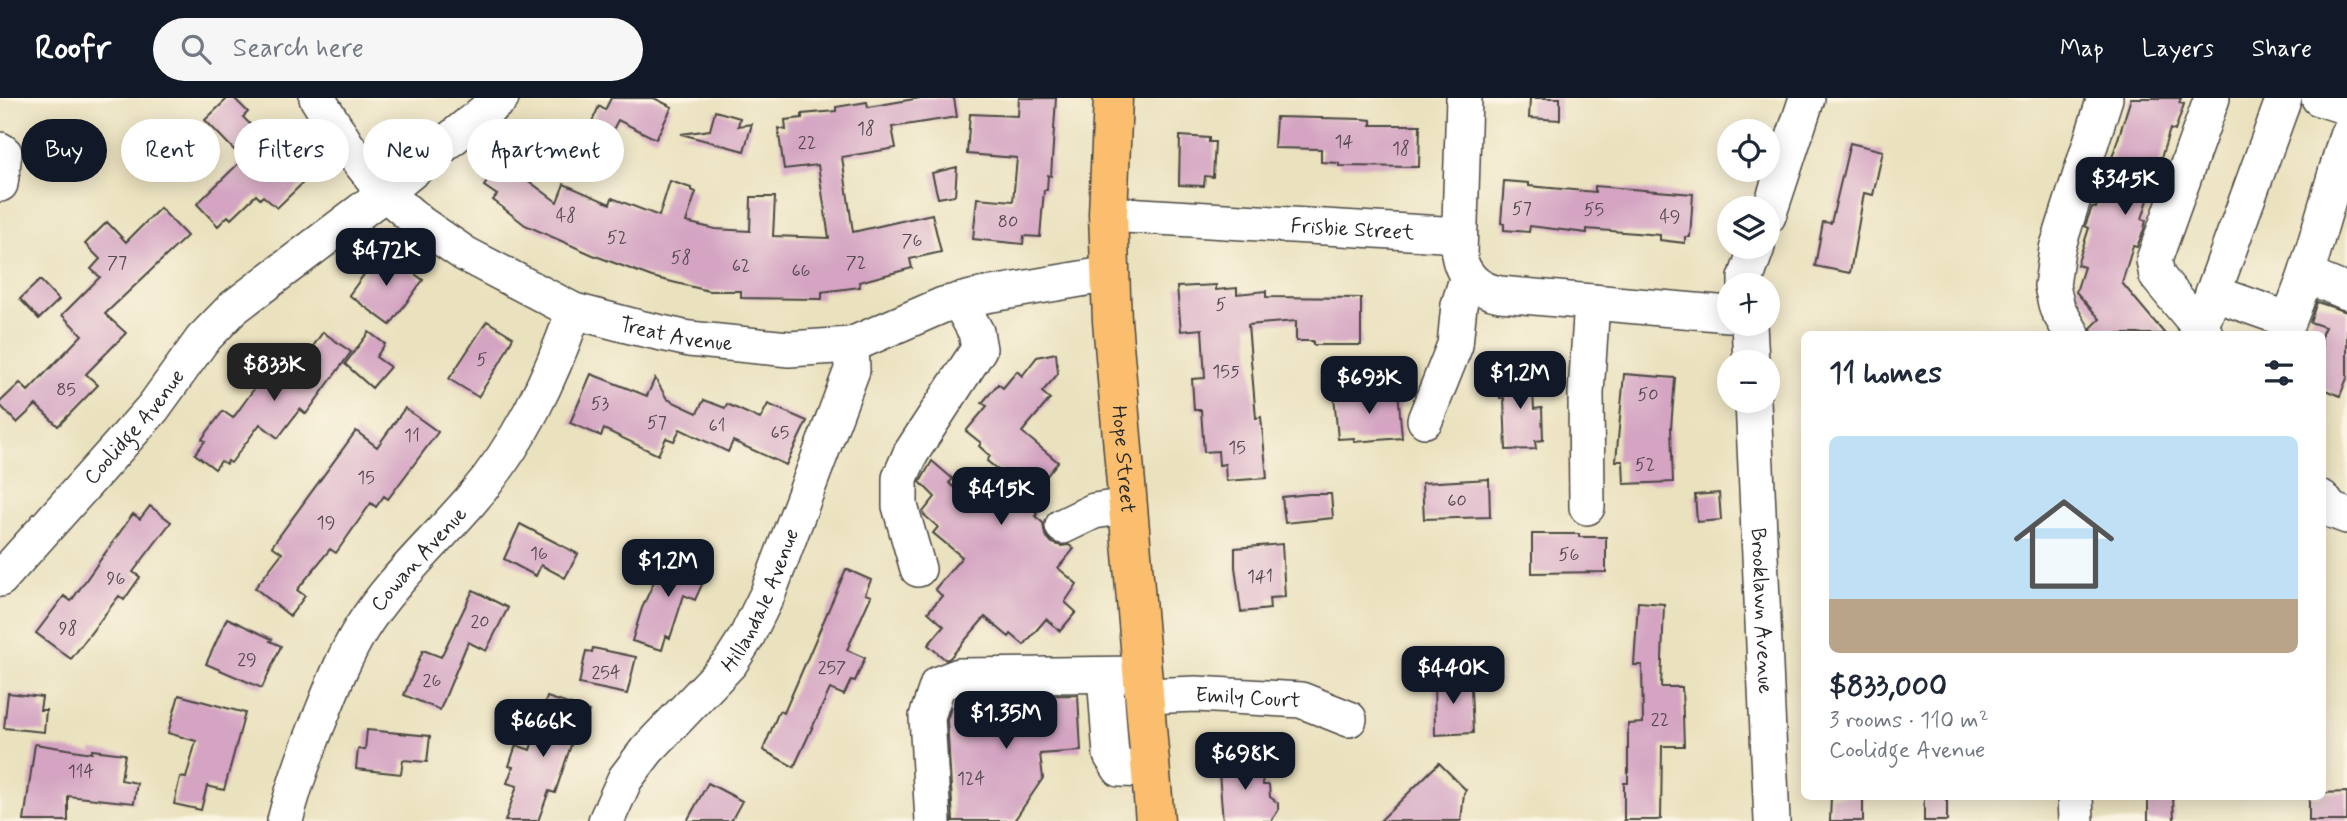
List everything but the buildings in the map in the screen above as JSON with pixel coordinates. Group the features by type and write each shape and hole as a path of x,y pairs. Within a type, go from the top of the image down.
{"main road":[{"name":"Hope Street","path":"1113,98 1108,214 1110,274 1155,821"}],"street":[{"name":"Treat Avenue","path":"317,98 347,146 385,194 421,224 465,254 574,311 639,328 701,340 789,349 851,345 915,316 959,301 1110,274"},
{"name":"Coolidge Avenue","path":"0,579 153,408 202,340 225,316 385,194 501,98"},
{"path":"1464,98 1460,264 1478,287 1491,292 1717,313"},
{"path":"1775,196 1807,98"},
{"path":"2070,331 2057,308 2052,286 2057,249 2105,98"},
{"path":"2202,331 2157,276 2154,260 2212,98"},
{"path":"2203,331 2213,293 2284,98"},
{"path":"2319,98 2347,107"},
{"path":"2213,293 2289,320 2341,174 2347,135"},
{"name":"Frisbie Street","path":"1108,214 1459,235"},
{"path":"2306,275 2347,292"},
{"path":"1425,420 1455,345 1459,305 1468,276"},
{"path":"918,569 900,506 900,478 911,453 979,349 976,332 959,301"},
{"path":"1587,507 1586,393 1592,302"},
{"name":"Cowan Avenue","path":"285,821 307,750 337,675 361,630 391,588 471,500 503,458 531,413 552,371 574,311"},
{"name":"Hillandale Avenue","path":"606,821 625,779 639,760 730,663 746,638 768,593 852,370 851,345"},
{"name":"Brooklawn Avenue","path":"1754,413 1772,821"},
{"path":"2326,503 2331,510 2347,516"},
{"path":"1063,526 1094,512 1128,506"},
{"path":"2326,535 2347,524"},
{"path":"1105,675 1111,755 1120,769 1151,770"},
{"name":"Emily Court","path":"933,821 928,717 938,684 959,676 1105,675 1196,694 1301,700 1349,719"},
{"path":"2075,800 2076,821"}]}
